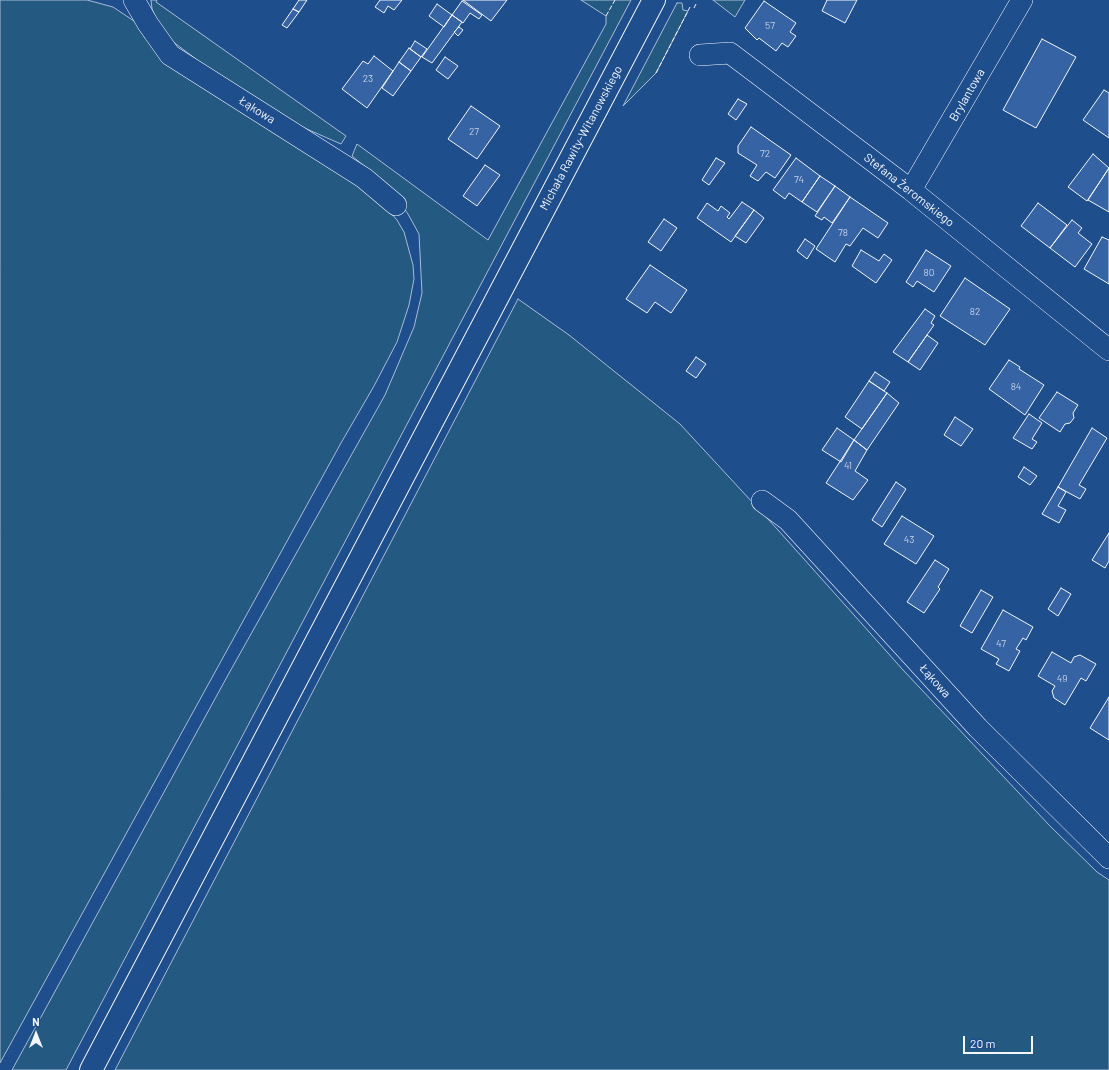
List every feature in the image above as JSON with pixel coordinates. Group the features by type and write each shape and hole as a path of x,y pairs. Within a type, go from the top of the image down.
{"main road":[{"name":"Michała Rawity-Witanowskiego","path":"91,1070 654,0"}],"street":[{"name":"Łąkowa","path":"118,0 133,0 170,55 364,178 396,205"},
{"name":"Brylantowa","path":"911,190 1022,0"},
{"name":"Stefana Żeromskiego","path":"700,56 730,53 911,190 1109,350"},
{"name":"Łąkowa","path":"762,502 788,520 978,728 1109,858"}],"shaded area":[{"path":"0,0 87,0 113,7 137,23 145,38 161,54 376,196 397,220 404,232 413,265 414,279 409,305 397,342 374,386 341,443 0,1063"},
{"path":"151,0 157,0 156,2 346,136 341,144 293,123 209,69 172,41 160,27 152,9"},
{"path":"581,0 631,0 66,1070 12,1070 228,675 385,395 414,327 422,293 419,234 408,214 384,182 352,156 357,144 488,240 606,24 606,16"},
{"path":"713,0 745,0 735,17"},
{"path":"677,3 682,3 683,10 688,11 656,73 623,106"},
{"path":"518,299 569,335 680,424 778,530 904,671 1050,826 1097,872 1109,880 1109,1070 115,1070"}],"building":[{"path":"299,0 307,0 299,12 293,9"},
{"path":"380,0 402,0 394,10 388,6 384,13 375,7"},
{"path":"463,0 507,0 491,21"},
{"path":"827,0 857,0 845,23 822,11"},
{"path":"462,1 482,15 479,19 470,13 463,23 452,15"},
{"path":"764,1 796,23 790,32 796,36 788,47 782,43 776,51 759,38 757,40 745,28"},
{"path":"437,4 452,15 444,27 429,16"},
{"path":"293,9 299,12 287,28 282,25"},
{"path":"452,15 462,22 432,63 422,57"},
{"path":"459,27 463,30 458,36 454,32"},
{"path":"1042,39 1076,57 1036,128 1003,110"},
{"path":"415,41 427,49 421,57 410,49"},
{"path":"409,48 421,57 411,71 399,62"},
{"path":"374,56 393,71 367,108 342,89 363,61 368,64"},
{"path":"445,57 458,66 448,79 436,70"},
{"path":"399,62 411,71 393,96 382,88"},
{"path":"1104,90 1109,93 1109,138 1083,120"},
{"path":"738,99 747,104 736,120 728,114"},
{"path":"471,106 500,126 477,159 448,139"},
{"path":"751,127 791,155 775,178 766,172 758,181 750,176 757,165 738,153 738,146"},
{"path":"1093,154 1109,168 1087,201 1068,187"},
{"path":"716,158 725,163 709,185 702,180"},
{"path":"796,158 820,176 802,202 789,193 785,199 773,190"},
{"path":"485,165 500,175 477,206 463,196"},
{"path":"1109,168 1109,212 1088,200"},
{"path":"820,176 835,186 817,212 802,202"},
{"path":"835,186 850,197 832,223 824,217 822,220 815,216"},
{"path":"850,197 888,223 878,238 863,228 850,246 846,244 835,262 816,249"},
{"path":"742,202 754,210 731,242 697,218 707,203 718,211 721,206 730,213 727,217 729,219"},
{"path":"1038,203 1067,225 1050,248 1021,226"},
{"path":"754,210 764,218 746,243 735,236"},
{"path":"664,219 677,228 661,251 648,242"},
{"path":"1072,220 1082,228 1078,233 1092,244 1075,267 1050,248"},
{"path":"1102,237 1109,240 1109,284 1084,269"},
{"path":"805,239 815,246 807,259 797,251"},
{"path":"861,250 879,261 884,254 892,260 876,283 852,266"},
{"path":"926,250 951,266 934,292 917,281 913,287 906,282"},
{"path":"650,265 687,290 671,313 655,302 647,313 626,299"},
{"path":"965,278 1010,309 985,345 940,316"},
{"path":"925,309 935,316 931,323 934,325 908,362 893,352"},
{"path":"927,335 938,343 920,370 908,362"},
{"path":"696,357 706,364 696,378 686,371"},
{"path":"1009,360 1020,367 1019,369 1044,385 1025,415 989,389"},
{"path":"875,372 890,382 884,391 869,381"},
{"path":"869,381 887,393 862,429 845,417"},
{"path":"1057,392 1078,405 1073,413 1074,418 1070,423 1065,424 1060,432 1039,418"},
{"path":"887,393 899,403 867,450 854,440"},
{"path":"1029,414 1042,423 1032,439 1037,442 1032,449 1013,438"},
{"path":"955,417 973,429 961,446 944,435"},
{"path":"837,428 854,440 841,462 822,450"},
{"path":"1092,428 1107,438 1079,485 1086,489 1080,499 1058,487"},
{"path":"854,440 867,450 855,471 868,480 853,500 826,483"},
{"path":"1024,467 1037,476 1030,485 1018,477"},
{"path":"896,482 906,489 882,527 872,520"},
{"path":"1058,487 1066,492 1058,506 1066,510 1059,523 1042,514"},
{"path":"902,516 934,536 916,564 884,544"},
{"path":"1109,533 1109,561 1105,568 1092,560"},
{"path":"935,560 949,569 938,587 940,589 924,613 907,602"},
{"path":"1061,588 1071,594 1058,616 1048,609"},
{"path":"981,590 993,597 972,633 960,626"},
{"path":"1003,610 1033,627 1026,640 1023,638 1016,649 1020,651 1009,671 996,664 999,659 981,649"},
{"path":"1052,652 1071,663 1074,657 1080,655 1096,664 1086,681 1081,678 1065,705 1054,698 1052,691 1055,686 1038,676"},
{"path":"1109,697 1109,740 1090,728"}],"fence":[{"path":"606,16 615,0"},
{"path":"694,8 696,4"},
{"path":"656,73 690,7"}]}
